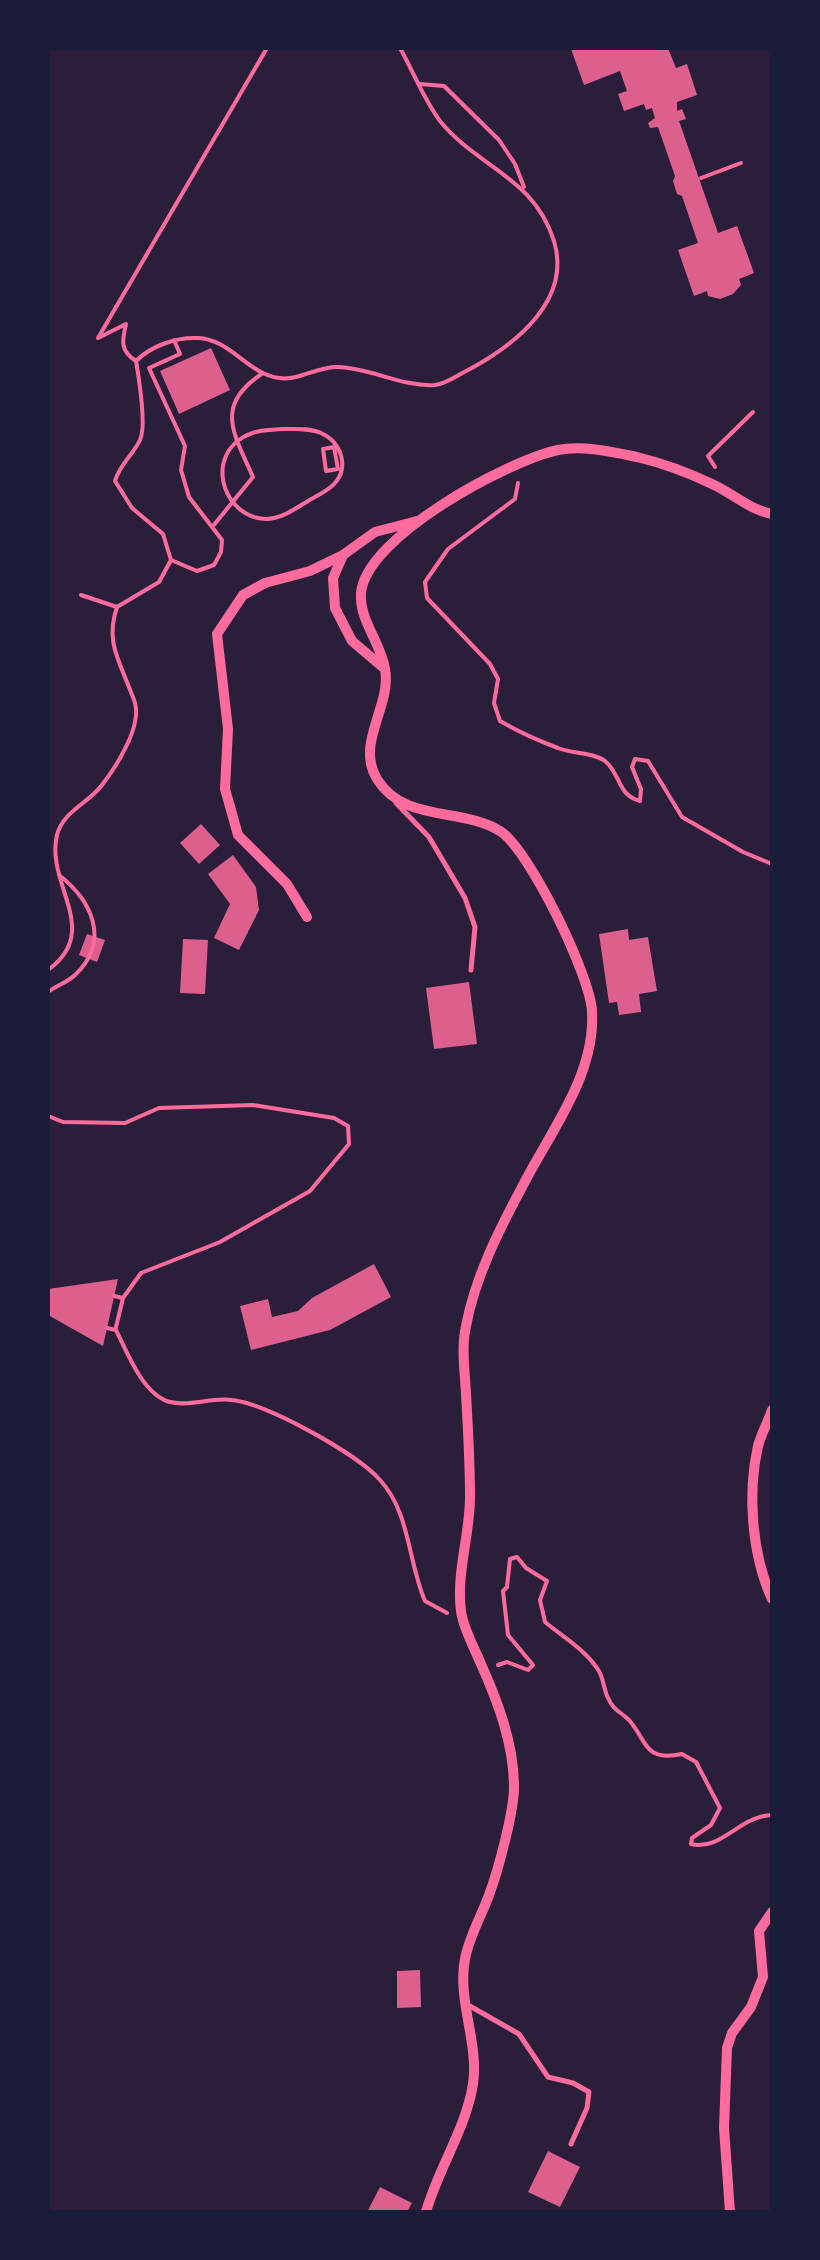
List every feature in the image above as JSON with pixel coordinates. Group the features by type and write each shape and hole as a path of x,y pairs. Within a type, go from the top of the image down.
{"street":[{"path":"426,2212 432,2188 465,2116 473,2082 464,1965 492,1890 515,1790 508,1738 461,1616 470,1500 464,1333 473,1294 498,1236 572,1097 592,1032 592,1009 584,973 523,854 505,834 484,823 406,806 391,796 370,764 386,670 364,617 360,596 366,575 386,548 422,519 462,491 560,449 585,448 639,458 716,486 752,510 772,514"},
{"path":"308,917 287,884 238,834 224,789 228,730 217,634 243,595 265,583 310,571 343,555 375,532 422,519"},
{"path":"343,555 333,578 335,608 352,641 386,670"},
{"path":"772,1410 758,1446 754,1543 772,1600"},
{"path":"730,2212 724,2128 727,2048 763,1977 758,1931 772,1912"}],"lane":[{"path":"391,796 429,837 465,898 475,927 471,970"},
{"path":"465,2003 518,2034 548,2078 589,2092 587,2108 571,2144"}],"path":[{"path":"48,970 69,946 74,924 58,875 57,833 74,808 101,787 132,733 136,709 112,644 110,627 116,607 159,582 171,560 163,534 132,508 115,481 143,433 136,362 126,355 121,343 126,324 98,338 267,48"},
{"path":"136,362 146,351 195,337 212,340 263,373 279,378 336,366 412,384 440,385 518,338 550,298 559,273 554,242 538,206 524,189 440,120 400,48"},
{"path":"420,84 444,86 499,140 515,164 524,189"},
{"path":"701,178 741,163"},
{"path":"171,560 198,570 214,565 222,540 189,497 181,470 185,446 149,368 180,354 174,340"},
{"path":"213,526 253,477 230,421 232,404 249,382 263,373"},
{"path":"716,470 708,456 753,412"},
{"path":"339,458 334,441 318,431 256,431 236,442 225,459 222,479 230,501 244,514 266,519 288,513 333,485 341,472 339,458 334,447 323,449 326,471 338,470 339,458"},
{"path":"521,464 515,499 448,549 426,582 427,598 490,664 498,679 494,703 500,721 559,748 601,758 623,793 636,802 640,802 642,789 632,766 635,760 648,760 682,817 742,852 772,864"},
{"path":"81,595 116,607"},
{"path":"48,992 75,975 94,947 92,913 77,890 58,875"},
{"path":"48,1116 63,1122 125,1122 159,1108 253,1105 334,1118 348,1126 349,1144 310,1191 220,1242 141,1273 123,1298 116,1330 150,1389 170,1402 232,1400 253,1406 334,1443 382,1481 407,1530 411,1562 425,1601 437,1610 461,1616"},
{"path":"114,1296 123,1298"},
{"path":"107,1328 116,1330"},
{"path":"484,1670 507,1662 528,1670 533,1665 508,1636 504,1612 503,1591 507,1587 510,1559 517,1556 526,1568 547,1581 540,1600 545,1622 573,1641 580,1654 599,1670 610,1703 627,1718 648,1750 664,1758 682,1754 696,1762 720,1808 711,1825 692,1838 690,1844 701,1846 732,1834 742,1822 772,1815"}],"shaded area":[{"path":"48,48 772,48 772,2212 48,2212"}],"building":[{"path":"668,48 676,68 687,64 697,95 677,102 677,111 682,109 686,119 679,121 718,233 737,226 754,273 739,279 741,285 733,294 720,299 708,296 707,291 694,296 678,250 698,243 682,196 677,194 658,127 650,128 648,123 655,118 652,108 646,110 644,104 624,111 618,94 627,91 620,71 584,85 571,49"},
{"path":"211,348 230,390 179,414 160,371"},
{"path":"201,824 220,845 199,864 180,843"},
{"path":"233,855 256,887 259,910 239,950 214,938 230,904 208,874"},
{"path":"628,929 629,940 648,937 657,991 639,994 641,1012 619,1015 617,1002 609,1003 599,934"},
{"path":"87,934 105,940 97,962 79,955"},
{"path":"183,939 208,940 205,994 180,993"},
{"path":"469,982 477,1044 434,1049 426,988"},
{"path":"374,1264 391,1297 330,1330 251,1350 240,1306 268,1299 272,1317 298,1311 312,1298"},
{"path":"118,1279 103,1346 48,1315 48,1289"},
{"path":"420,1970 421,2007 397,2008 397,1971"},
{"path":"548,2151 580,2167 560,2207 528,2192"},
{"path":"380,2187 412,2203 407,2212 367,2212"}]}
